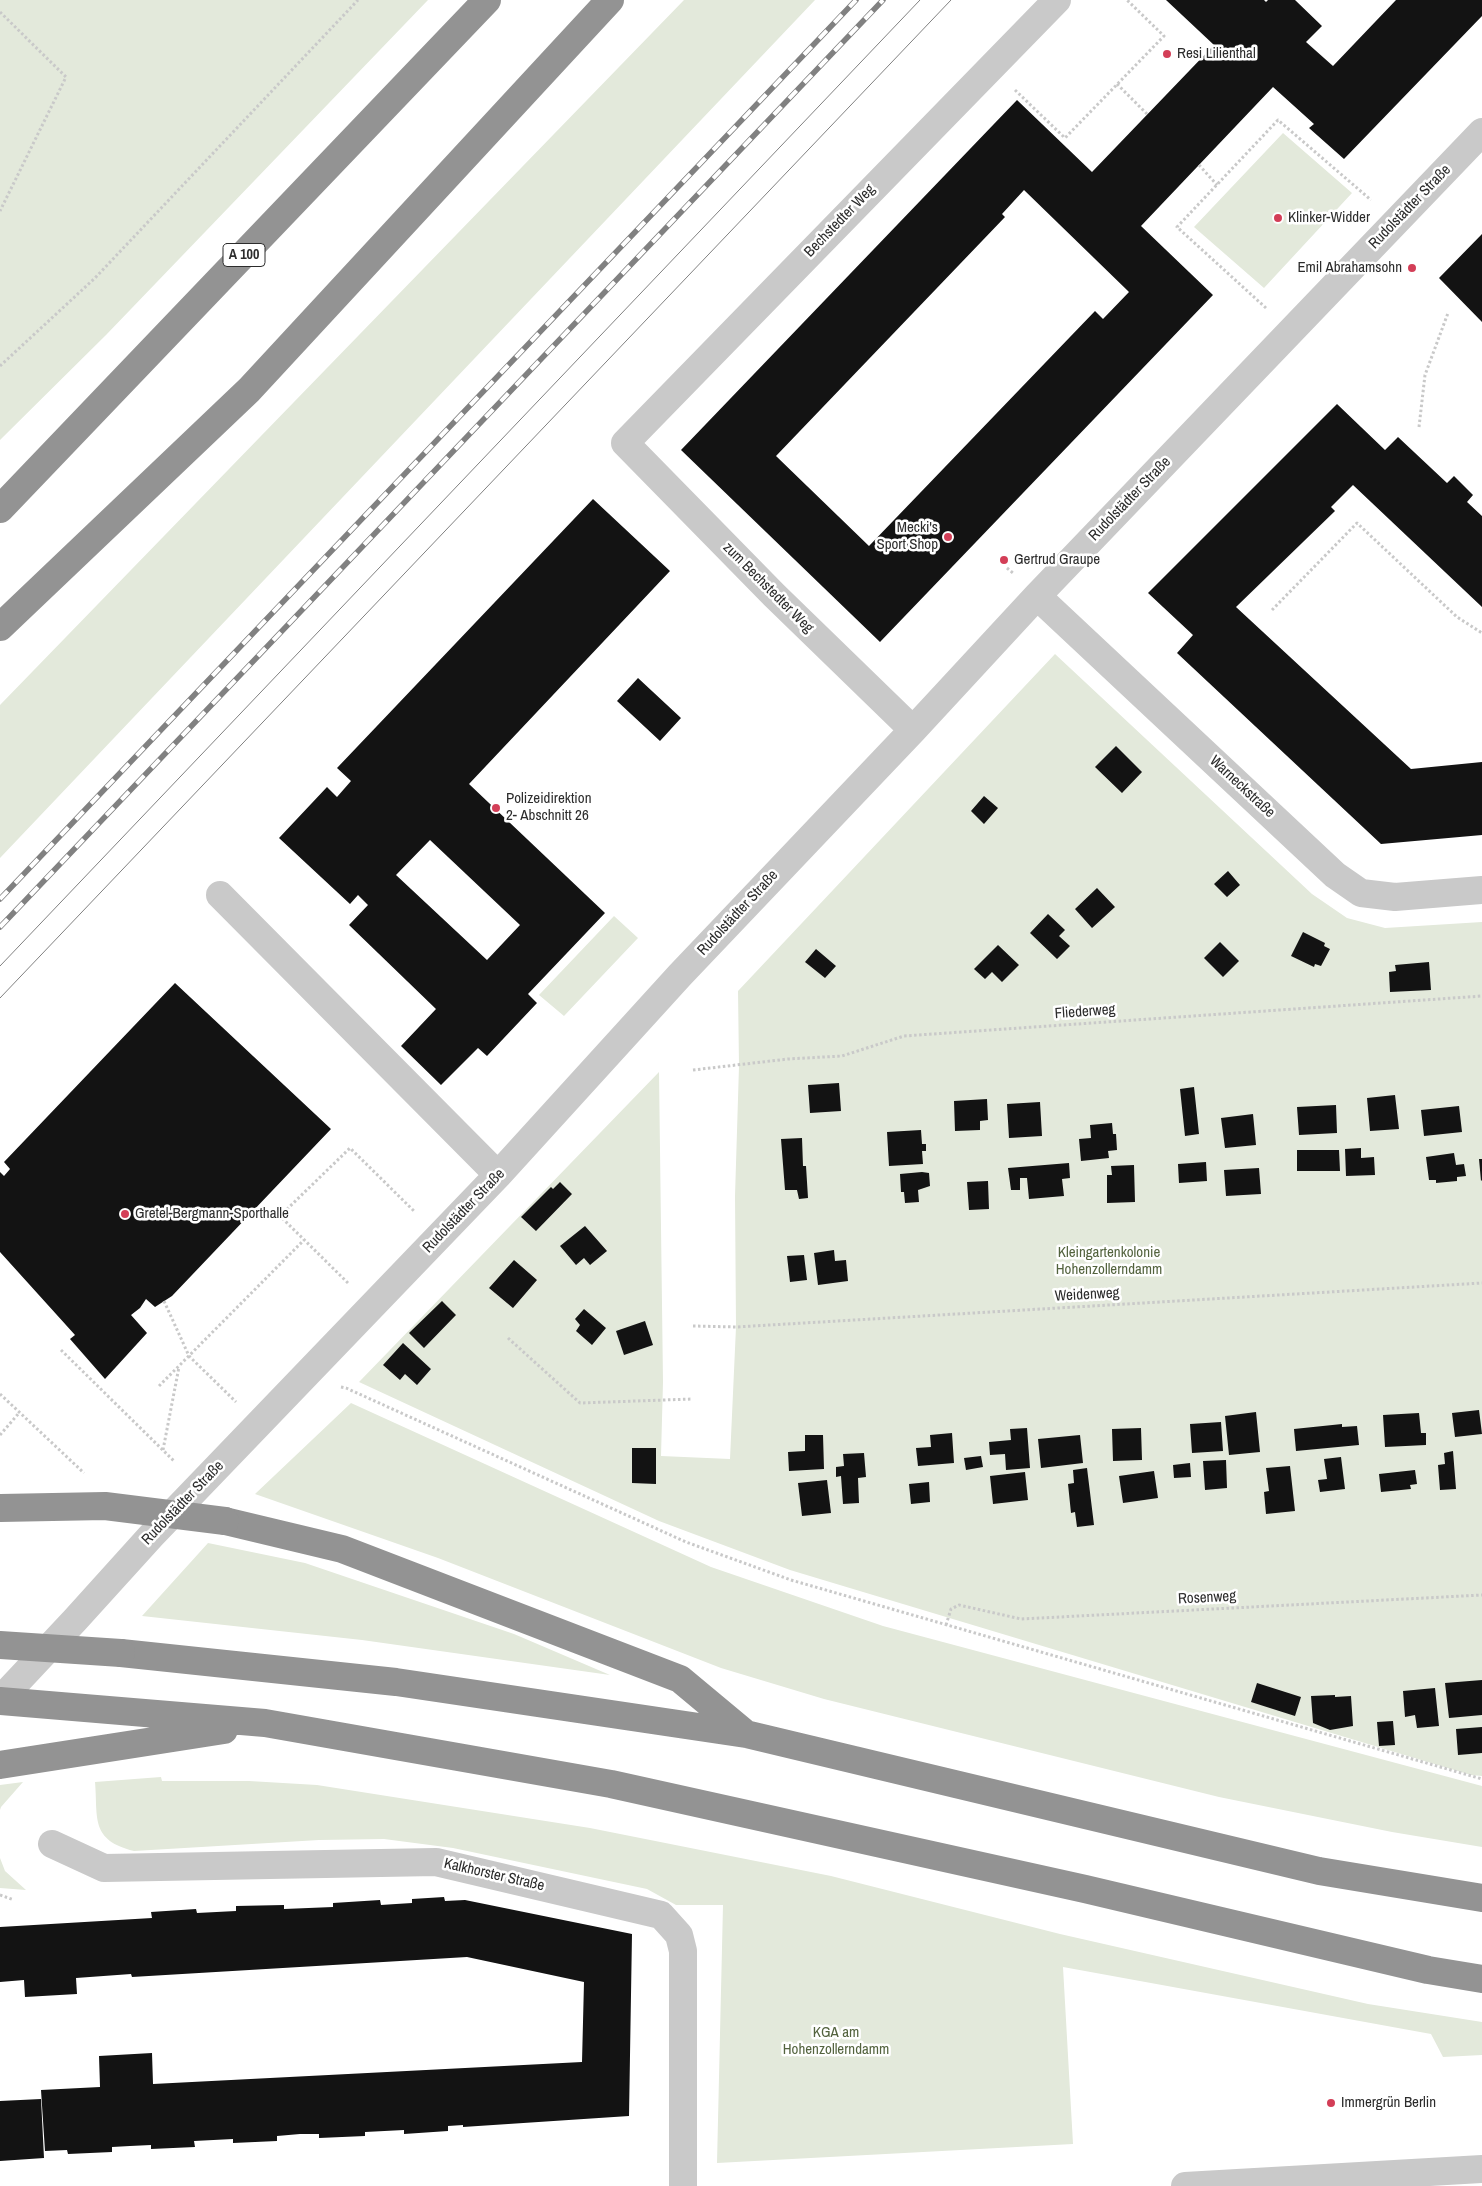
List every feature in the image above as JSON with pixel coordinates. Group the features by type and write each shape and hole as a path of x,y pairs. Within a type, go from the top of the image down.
{"highway":[{"name":"A 100","path":"0,508 487,0"},
{"path":"0,627 249,390 610,0"},
{"path":"0,1508 105,1506 225,1521 342,1549 680,1679 746,1734"},
{"path":"0,1645 121,1653 396,1682 746,1734 1319,1871 1482,1898"},
{"path":"0,1700 265,1723 611,1784 1085,1889 1428,1970 1482,1979"},
{"path":"0,1765 265,1723"}],"street":[{"name":"Bechstedter Weg","path":"625,443 1057,0"},
{"name":"Rudolstädter Straße","path":"0,1700 76,1620 157,1530 498,1175 687,967 913,730 1037,596 1482,132"},
{"name":"zum Bechstedter Weg","path":"625,443 774,595 913,730"},
{"name":"Warneckstraße","path":"1037,596 1336,875 1361,893 1395,897 1482,890"},
{"path":"220,895 498,1175"},
{"name":"Kalkhorster Straße","path":"52,1844 104,1868 436,1862 661,1915 679,1936 683,1951 683,2186"},
{"path":"1185,2186 1482,2169"}],"path":[{"path":"0,366 95,278 358,0"},
{"path":"992,67 1065,138 1164,36 1126,0"},
{"path":"0,12 66,77 0,210"},
{"path":"1117,84 1147,114"},
{"path":"1292,331 1177,227 1278,120 1396,221"},
{"path":"1199,165 1217,185"},
{"path":"1419,427 1424,375 1448,313"},
{"path":"1272,610 1357,523 1457,617 1482,633"},
{"name":"Fliederweg","path":"693,1070 788,1059 842,1056 904,1036 1482,996"},
{"path":"349,1284 280,1216 350,1148 414,1211"},
{"path":"159,1386 304,1240"},
{"name":"Weidenweg","path":"693,1326 736,1327 1482,1284"},
{"path":"164,1301 188,1356 236,1403"},
{"path":"508,1338 580,1403 692,1399"},
{"path":"62,1350 175,1462"},
{"path":"163,1450 179,1366"},
{"path":"346,1388 686,1542 791,1580 1482,1779"},
{"path":"0,1394 90,1479"},
{"path":"0,1435 19,1413"},
{"name":"Rosenweg","path":"946,1625 951,1609 959,1605 1020,1619 1482,1595"},
{"path":"0,1896 14,1900"}],"green space":[{"path":"0,0 428,0 106,335 0,440"},
{"path":"684,0 815,0 0,858 0,705"},
{"path":"1283,133 1352,193 1264,288 1194,227"},
{"name":"Kleingartenkolonie Hohenzollerndamm","path":"1055,654 1312,894 1347,918 1385,928 1482,922 1482,1776 1471,1775 790,1570 659,1521 359,1382 659,1072 663,1382 661,1456 730,1459 736,1327 735,1196 739,1066 738,991"},
{"path":"614,916 638,938 564,1016 539,995"},
{"path":"351,1403 711,1567 883,1626 1482,1786 1482,1847 1392,1832 1219,1797 824,1699 721,1668 438,1558 255,1494"},
{"path":"208,1543 305,1563 514,1634 610,1675 362,1640 142,1616"},
{"name":"KGA am Hohenzollerndamm","path":"161,1777 162,1781 249,1781 317,1785 590,1828 831,1876 1060,1934 1368,2004 1482,2022 1482,2055 1443,2057 1431,2034 1063,1967 1073,2144 717,2163 723,1905 676,1905 647,1889 453,1848 384,1839 319,1840 134,1851 110,1841 103,1834 99,1826 95,1782"},
{"path":"23,1782 1,1807 0,1810 0,1785"},
{"path":"0,1858 5,1871 26,1890 0,1888"}],"building":[{"path":"1166,0 1264,0 1266,2 1268,0 1295,0 1322,26 1306,42 1333,66 1396,0 1482,0 1482,16 1344,159 1309,128 1314,124 1273,87 1141,226 1213,295 880,642 681,450 1017,100 1092,172 1214,45","holes":["1024,190 1129,292 1103,319 1095,311 869,546 776,456 1005,217 1002,214"]},
{"path":"1482,234 1482,322 1439,278"},
{"path":"1337,404 1385,450 1398,437 1447,483 1454,476 1473,495 1467,502 1482,516 1482,607 1353,485 1331,507 1335,511 1236,607 1411,769 1482,762 1482,835 1381,844 1177,653 1193,635 1148,593"},
{"path":"593,499 670,571 469,784 605,913 528,994 537,1003 487,1056 478,1048 441,1085 401,1046 436,1009 349,925 368,905 358,895 350,904 279,838 327,787 337,797 351,781 337,768","holes":["430,840 520,925 487,960 396,875"]},
{"path":"638,678 681,718 660,741 617,701"},
{"path":"1116,746 1142,772 1122,793 1095,767"},
{"path":"984,796 998,808 984,824 971,811"},
{"path":"1228,871 1240,885 1227,897 1214,884"},
{"path":"1097,888 1115,907 1092,928 1075,909"},
{"path":"1048,914 1065,930 1059,936 1070,946 1057,959 1030,933"},
{"path":"1303,932 1325,943 1324,946 1330,949 1321,966 1315,964 1314,967 1291,956"},
{"path":"1220,942 1239,961 1223,977 1204,958"},
{"path":"998,945 1019,965 1002,982 992,972 985,979 974,969"},
{"path":"816,949 836,966 825,978 805,962"},
{"path":"1429,962 1431,990 1390,992 1389,972 1396,971 1395,965"},
{"name":"Gretel-Bergmann-Sporthalle","path":"175,983 331,1129 172,1296 155,1307 146,1299 140,1308 131,1315 147,1333 105,1379 70,1339 75,1335 0,1252 0,1172 4,1176 10,1169 4,1162"},
{"path":"839,1083 841,1111 810,1113 808,1085"},
{"path":"1194,1087 1199,1134 1185,1136 1180,1089"},
{"path":"1395,1095 1399,1129 1370,1131 1367,1098"},
{"path":"987,1099 988,1120 980,1121 980,1130 955,1131 954,1101"},
{"path":"1040,1102 1042,1136 1009,1138 1007,1104"},
{"path":"1336,1105 1337,1133 1299,1135 1297,1107"},
{"path":"1459,1106 1462,1132 1424,1136 1421,1110"},
{"path":"1253,1114 1256,1145 1225,1148 1221,1118"},
{"path":"1112,1123 1113,1134 1116,1134 1117,1150 1108,1151 1109,1158 1081,1161 1079,1139 1091,1138 1090,1125"},
{"path":"921,1130 922,1144 926,1144 926,1151 922,1151 923,1164 889,1166 887,1132"},
{"path":"802,1138 803,1166 806,1166 808,1198 799,1199 797,1190 785,1190 781,1139"},
{"path":"1361,1148 1361,1158 1374,1157 1375,1175 1346,1176 1345,1149"},
{"path":"1297,1150 1339,1150 1340,1171 1297,1171"},
{"path":"1454,1153 1456,1165 1464,1164 1466,1176 1457,1177 1457,1181 1436,1183 1436,1180 1429,1180 1426,1157"},
{"path":"1479,1159 1482,1159 1481,1181"},
{"path":"1206,1162 1207,1181 1179,1183 1178,1164"},
{"path":"1069,1163 1070,1178 1062,1179 1064,1196 1029,1199 1027,1178 1020,1178 1020,1190 1011,1190 1008,1168"},
{"path":"1134,1165 1135,1202 1107,1203 1107,1175 1112,1175 1111,1166"},
{"path":"1259,1168 1261,1194 1226,1196 1224,1170"},
{"path":"929,1173 930,1186 918,1190 919,1202 905,1203 904,1192 901,1192 900,1174"},
{"path":"988,1181 989,1209 969,1210 967,1182"},
{"path":"560,1182 572,1194 536,1231 521,1217 551,1187 553,1189"},
{"path":"585,1226 607,1251 590,1265 584,1258 576,1265 560,1246"},
{"path":"834,1250 835,1261 846,1260 848,1281 818,1285 814,1253"},
{"path":"804,1255 807,1280 790,1282 787,1256"},
{"path":"514,1260 537,1280 513,1308 489,1288"},
{"path":"442,1301 456,1315 424,1348 409,1333"},
{"path":"584,1309 606,1328 592,1345 576,1331 580,1325 575,1319"},
{"path":"645,1321 653,1345 624,1355 616,1331"},
{"path":"403,1343 431,1369 417,1385 405,1374 400,1380 383,1365"},
{"path":"1479,1410 1482,1434 1455,1437 1452,1413"},
{"path":"1256,1412 1260,1452 1229,1455 1225,1416"},
{"path":"1419,1413 1421,1433 1426,1433 1426,1445 1385,1447 1383,1415"},
{"path":"1221,1422 1223,1451 1192,1453 1190,1424"},
{"path":"1342,1424 1342,1427 1357,1426 1359,1445 1296,1451 1294,1429"},
{"path":"1027,1428 1030,1468 1006,1470 1005,1454 990,1455 989,1442 1011,1440 1010,1429"},
{"path":"1141,1428 1142,1460 1113,1461 1112,1429"},
{"path":"952,1433 954,1463 918,1466 916,1448 931,1447 930,1435"},
{"path":"805,1435 823,1435 824,1469 789,1471 788,1452 805,1451"},
{"path":"1080,1435 1083,1463 1041,1468 1038,1439"},
{"path":"632,1448 656,1448 656,1484 632,1483"},
{"path":"1453,1451 1456,1489 1440,1490 1438,1465 1445,1464 1444,1453"},
{"path":"864,1453 866,1477 858,1478 859,1503 843,1504 841,1476 836,1477 836,1467 844,1466 843,1454"},
{"path":"981,1456 983,1467 966,1470 964,1458"},
{"path":"1341,1457 1345,1489 1320,1492 1318,1480 1327,1479 1324,1459"},
{"path":"1226,1460 1227,1488 1205,1490 1203,1461"},
{"path":"1190,1463 1191,1477 1174,1478 1173,1465"},
{"path":"1290,1466 1295,1511 1266,1514 1264,1492 1269,1491 1266,1468"},
{"path":"1087,1468 1094,1525 1077,1527 1075,1512 1071,1513 1068,1484 1074,1483 1073,1470"},
{"path":"1415,1470 1417,1484 1410,1485 1411,1489 1381,1492 1379,1474"},
{"path":"1154,1471 1158,1498 1123,1503 1119,1476"},
{"path":"1025,1472 1028,1500 993,1504 990,1476"},
{"path":"827,1480 831,1513 802,1516 798,1483"},
{"path":"929,1482 930,1502 911,1504 909,1484"},
{"path":"1482,1680 1482,1715 1449,1718 1445,1683"},
{"path":"1257,1683 1301,1697 1295,1716 1251,1702"},
{"path":"1435,1688 1439,1726 1417,1728 1415,1715 1405,1717 1403,1691"},
{"path":"1335,1695 1335,1697 1351,1696 1353,1726 1330,1730 1313,1723 1311,1696"},
{"path":"1393,1721 1395,1745 1379,1746 1377,1722"},
{"path":"1482,1727 1482,1753 1458,1755 1456,1729"},
{"path":"444,1897 445,1901 465,1900 632,1934 629,2116 463,2127 463,2125 448,2126 448,2131 404,2134 404,2130 365,2132 365,2136 319,2138 319,2134 300,2134 277,2136 277,2141 233,2143 233,2139 194,2141 195,2147 151,2149 151,2145 112,2147 112,2152 68,2154 67,2150 45,2151 41,2090 100,2087 99,2056 152,2053 153,2084 582,2062 584,1982 467,1957 132,1977 131,1974 76,1978 77,1994 25,1997 24,1980 0,1982 0,1927 152,1918 151,1912 196,1909 197,1913 236,1911 236,1906 284,1905 284,1909 333,1907 333,1903 380,1900 381,1905 412,1903 412,1899"},
{"path":"41,2099 44,2158 0,2161 0,2101"}],"tram line":[{"path":"0,966 920,0"},
{"path":"0,998 951,0"}],"railway":[{"path":"0,899 856,0"},
{"path":"0,927 883,0"}],"place":[{"name":"Resi Lilienthal","path":"1167,54"},
{"name":"Klinker-Widder","path":"1278,218"},
{"name":"Emil Abrahamsohn","path":"1412,268"},
{"name":"Mecki's Sport Shop","path":"948,537"},
{"name":"Gertrud Graupe","path":"1004,560"},
{"name":"Polizeidirektion 2- Abschnitt 26","path":"496,808"},
{"name":"Gretel-Bergmann-Sporthalle","path":"125,1214"},
{"name":"Immergrün Berlin","path":"1331,2103"}]}
